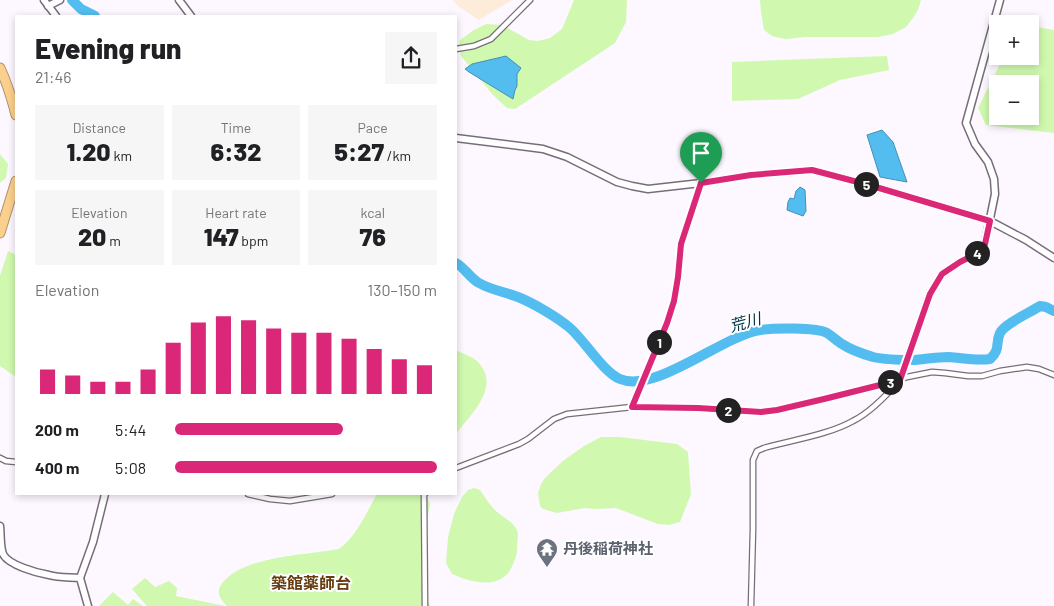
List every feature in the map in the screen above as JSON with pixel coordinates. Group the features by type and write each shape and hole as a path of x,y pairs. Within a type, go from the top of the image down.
{"highway":[{"path":"0,68 15,110"},
{"path":"0,233 15,184"}],"street":[{"path":"44,0 55,15"},
{"path":"179,0 190,15"},
{"path":"457,49 474,46 491,39 530,0"},
{"path":"751,606 753,460 757,451 827,432 853,421 890,393 900,380 930,294 938,280 942,274 976,254 985,244 995,194 994,178 988,162 975,144 966,123 1000,0"},
{"path":"48,6 59,1"},
{"path":"457,138 543,149 567,157 617,182 648,188 701,183 751,175 812,170 990,221 1026,240 1054,258"},
{"path":"632,407 643,384 674,301 681,244 701,183"},
{"path":"457,468 528,440 554,419 567,414 632,407 698,408 761,412 796,406 932,372 982,376 1027,367 1054,374"},
{"path":"0,458 15,462"},
{"path":"88,606 80,578 93,542 105,495"},
{"path":"252,495 290,501 326,495"},
{"path":"424,495 425,606"},
{"path":"0,526 3,553 9,561 48,575 80,578"}],"shaded area":[{"path":"453,0 512,0 479,20 458,6"}],"green space":[{"path":"574,0 627,0 626,22 615,43 515,109 507,108 493,95 461,56 460,40 486,24 502,25 529,40 538,41 550,38 562,29"},
{"path":"760,0 921,0 918,10 906,27 893,34 878,37 805,37 785,39 772,36 764,30"},
{"path":"1039,27 1054,30 1054,133 986,125 978,108 989,86 989,125 1039,125 1039,75 994,75 1000,65 1039,65"},
{"path":"887,56 889,70 840,80 798,99 732,101 732,62"},
{"path":"0,154 8,164 6,178 0,183"},
{"path":"8,251 15,254 15,376 0,366 0,276"},
{"path":"457,350 477,361 484,370 487,380 486,390 476,408 457,433"},
{"path":"601,437 620,437 677,444 688,452 691,494 680,522 669,525 658,524 616,508 585,508 557,513 543,509 540,506 538,493 545,478 563,461"},
{"path":"474,488 480,490 492,507 513,524 518,532 517,553 513,564 508,573 495,581 477,582 460,577 452,574 446,563 448,537 454,514 462,497 468,490"},
{"path":"376,495 426,495 430,504 422,548 421,580 430,606 227,606 221,600 220,587 235,572 262,561 339,549 351,538"},
{"path":"145,578 155,587 169,581 177,588 176,596 225,606 147,606 132,589"},
{"path":"113,592 128,605 133,599 143,606 99,606"}],"water":[{"path":"506,56 521,68 517,74 517,86 513,99 465,69 472,64"},
{"path":"882,130 893,142 907,182 880,177 867,135"},
{"path":"800,187 805,190 806,211 803,216 787,210 790,198 794,199 796,191"}],"waterway":[{"name":"荒川","path":"72,0 81,9 93,15"},
{"name":"荒川","path":"457,264 479,283 524,300 558,319 576,334 607,370 620,379 635,381 651,379 670,372 745,334 774,329 821,331 853,350 883,359 915,360 949,357 975,360 990,359 997,349 1000,333 1007,326 1040,306 1054,311"}],"place":[{"name":"丹後稲荷神社","path":"547,568"}],"district":[{"name":"築館薬師台","path":"311,583"}],"route":[{"path":"812,170 990,221 985,244 976,254 942,274 930,294 900,380 777,410 761,412 698,408 632,407 643,384 674,301 681,244 701,183 751,175 812,170"}]}
